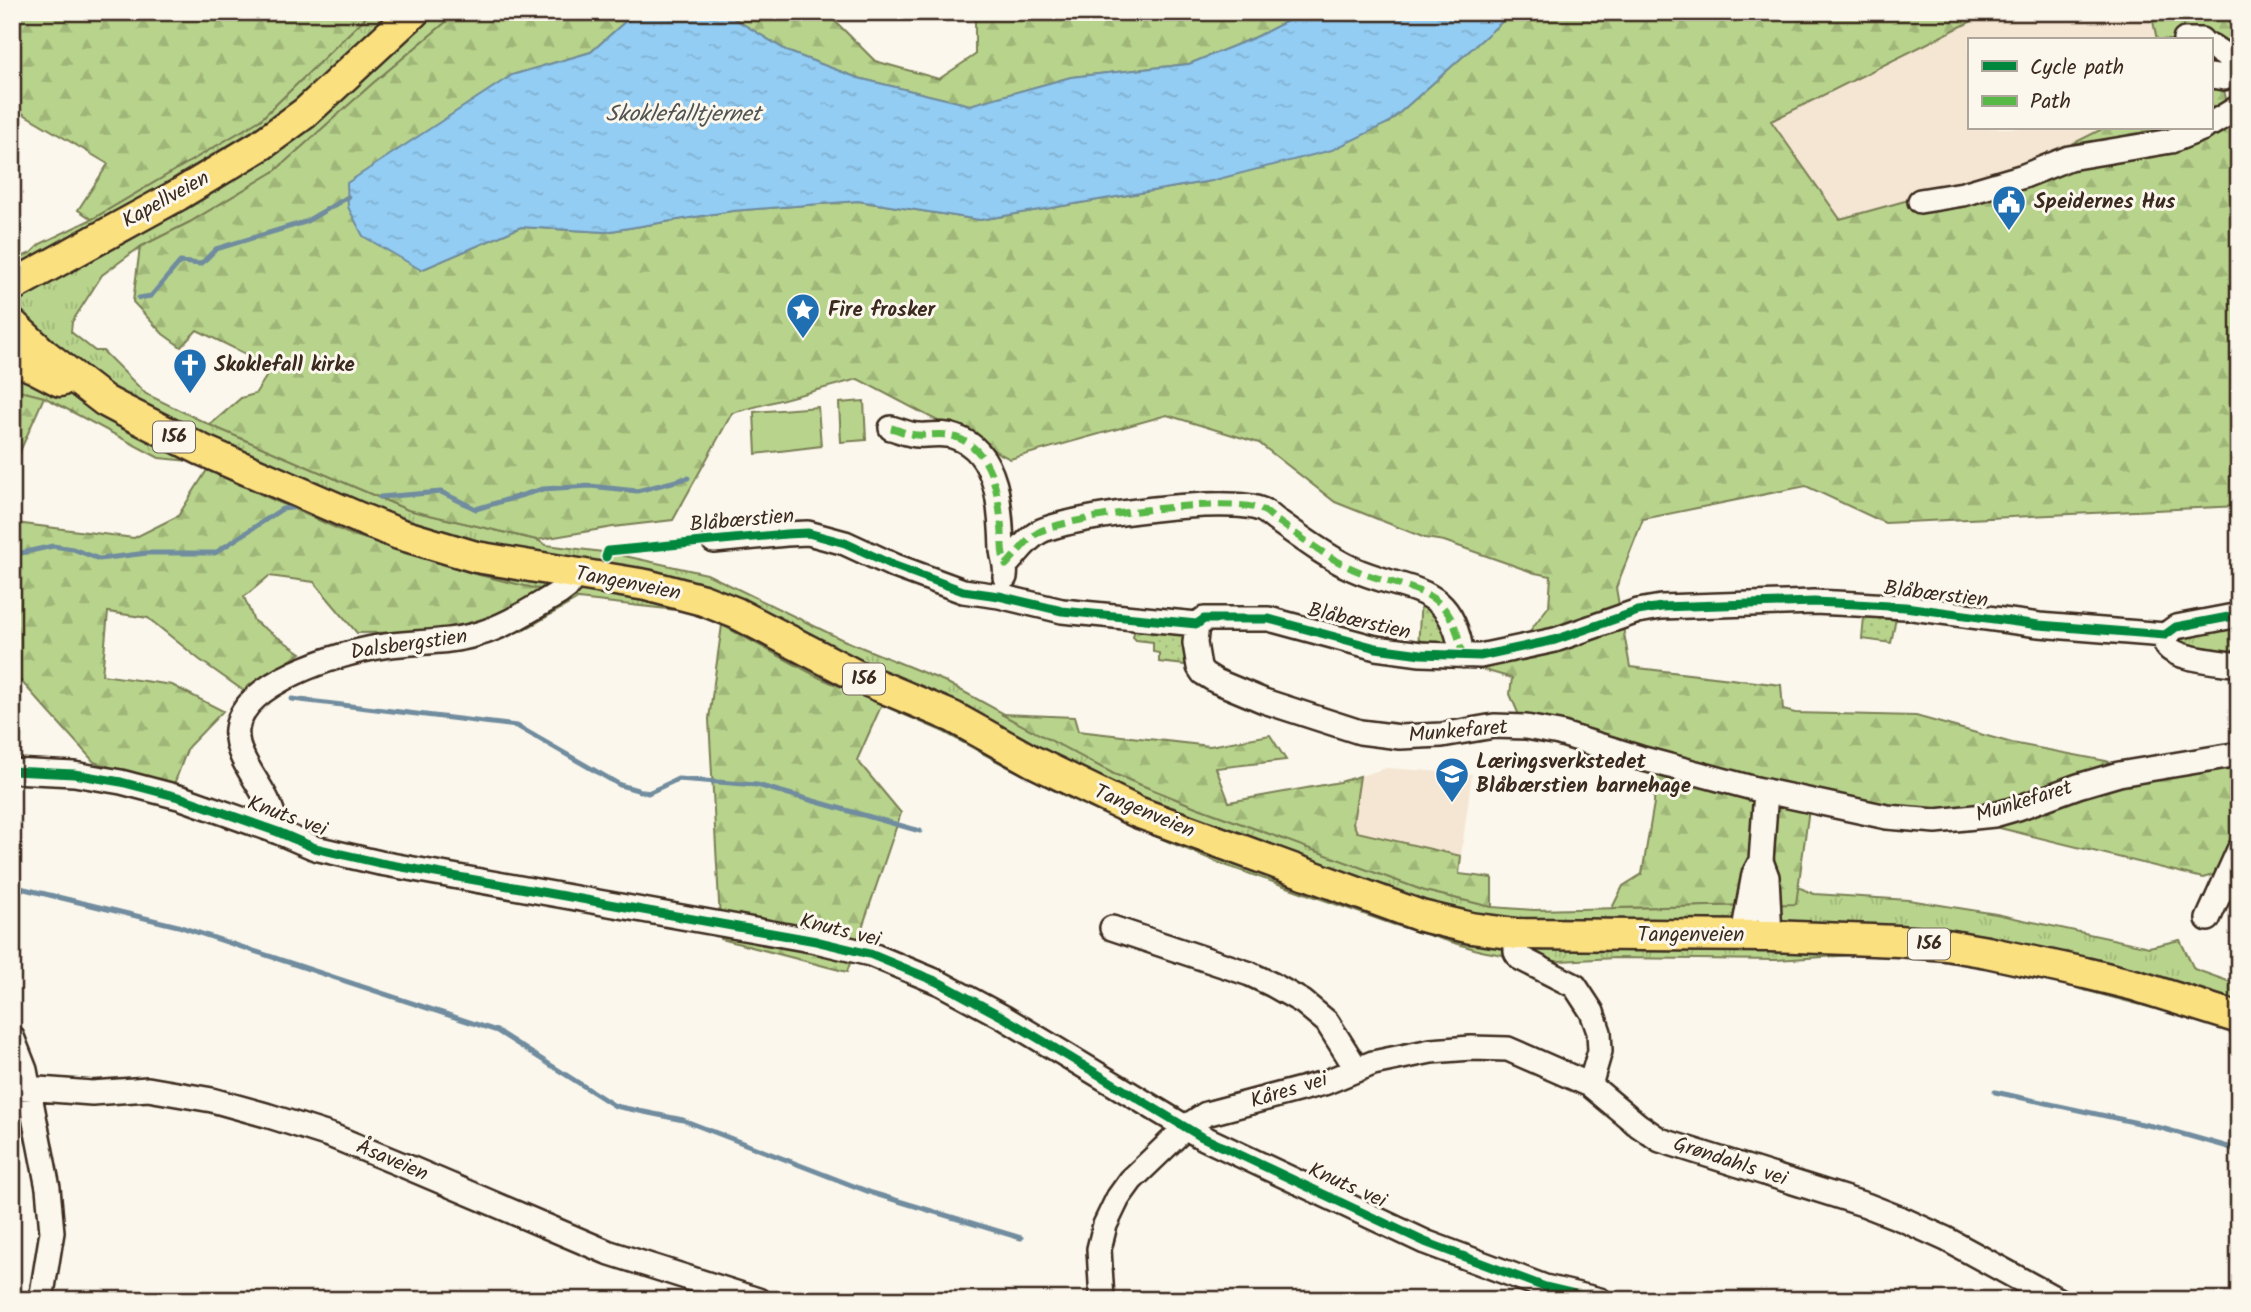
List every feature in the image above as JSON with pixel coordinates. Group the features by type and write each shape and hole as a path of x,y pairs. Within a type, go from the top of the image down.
{"main road":[{"name":"Kapellveien","path":"261,145 318,80 384,12"},
{"name":"Kapellveien","path":"12,286 71,256 261,145 305,114 414,12"},
{"name":"Kapellveien","path":"13,323 22,309 71,256"},
{"name":"Tangenveien","path":"13,323 44,354 105,401"},
{"name":"Tangenveien","path":"12,358 202,450 399,534 475,557 677,592 736,613 863,679 953,717 1138,812 1422,916 1471,928 1516,934 1757,935 1898,941 1987,952 2134,985 2239,1018"}],"street":[{"path":"2212,47 2229,58 2238,72 2228,77 2212,76"},
{"path":"2212,123 2239,107"},
{"path":"1920,201 1975,190 2024,176 2069,158 2171,141 2199,130"},
{"name":"Blåbærstien","path":"891,428 917,435 939,433 955,436 974,445 982,454 995,489 1006,565 1006,575 999,596"},
{"name":"Blåbærstien","path":"1006,565 1028,540 1040,532 1079,520 1147,509 1237,504 1262,509 1347,566 1434,598 1445,606 1452,618 1462,656"},
{"name":"Blåbærstien","path":"714,541 808,533 845,543 945,586 1062,611 1198,624 1204,619 1269,619 1376,648 1420,654 1480,656 1555,640 1638,611 1661,607 1814,601 1905,607 1983,619 2165,635 2176,627 2239,615"},
{"name":"Dalsbergstien","path":"278,832 267,800 241,752 237,734 242,714 258,694 300,671 341,654 381,646 439,642 481,634 559,593 576,574"},
{"name":"Munkefaret","path":"1198,624 1195,643 1199,667 1203,673 1264,701 1360,732 1400,737 1494,726 1525,727 1559,733 1640,758 1766,791 1887,817 1936,821 1967,819 2018,808 2119,774 2239,754"},
{"path":"2165,635 2166,644 2174,652 2198,660 2239,666"},
{"name":"Knuts vei","path":"12,771 74,774 121,782 182,798 315,848 380,863 816,941 870,954 940,984 1003,1017 1200,1136 1251,1161 1425,1242 1545,1287 1600,1300"},
{"path":"1757,935 1754,874 1762,861 1766,791"},
{"path":"2208,919 2239,850"},
{"path":"1112,928 1250,974 1303,1002 1334,1031 1356,1068"},
{"path":"1516,934 1516,952 1520,957 1575,986 1592,1012 1599,1032 1600,1051 1590,1085"},
{"path":"12,1037 25,1070 21,1088 48,1188 52,1232 41,1300"},
{"name":"Kåres vei","path":"1102,1300 1099,1249 1110,1216 1131,1180 1187,1126 1206,1114 1324,1083 1356,1068 1431,1051 1497,1048 1519,1053 1590,1085"},
{"name":"Grøndahls vei","path":"1590,1085 1660,1140 1866,1205 1904,1220 2058,1300"},
{"name":"Åsaveien","path":"21,1088 92,1093 148,1089 212,1100 266,1115 332,1136 607,1252 758,1300"}],"shaded area":[{"path":"2037,12 2151,12 2157,38 1968,38 1968,130 2100,130 2024,168 1840,219 1771,121 1980,17"},
{"path":"1387,768 1472,774 1461,856 1357,832 1353,823 1360,776"}],"green space":[{"path":"12,12 371,12 260,120 92,219 78,210 108,164 15,109 12,112"},
{"path":"371,12 458,12 275,171 190,222 140,247 102,275 72,322 71,332 95,351 103,351 146,394 210,425 408,510 537,540 546,545 611,553 707,574 841,639 944,681 1114,774 1425,891 1492,907 1534,910 1795,904 1798,887 1814,894 1909,900 1996,914 2149,947 2180,940 2194,969 2239,985 2239,1033 1984,965 1886,953 1776,960 1615,958 1541,962 1481,951 1392,924 1222,864 1155,836 1079,803 944,732 820,678 722,625 685,611 578,599 475,574 347,533 190,461 159,458 44,397 12,389 12,261 92,219 260,120"},
{"path":"458,12 678,12 628,19 591,52 512,75 421,270 521,227 605,232 732,211 858,201 980,220 1211,181 1388,123 1513,12 2037,12 1980,17 1771,121 1840,219 2024,168 2100,130 2212,130 2212,38 2157,38 2151,12 2239,12 2239,61 2219,67 2239,157 2239,506 1885,523 1806,486 1643,519 1616,588 1630,667 1781,685 1783,710 1795,713 1916,716 2012,743 2106,761 2159,778 2239,766 2239,834 2219,873 2203,878 1939,813 1811,794 1796,904 1612,908 1623,886 1642,874 1654,803 1656,758 1521,720 1510,694 1512,678 1484,670 1486,662 1518,657 1532,628 1549,606 1551,576 1535,573 1444,541 1425,538 1335,502 1259,443 1167,415 1010,459 858,379 732,413 673,520 537,540 408,510 210,425 241,398 255,394 270,371 252,357 197,330 181,347 163,334 133,302 140,247 190,222 275,171"},
{"path":"723,12 836,12 832,18 875,61 939,79 975,55 975,12 1059,12 1064,17 1104,15 1106,12 1305,12 1256,37 1189,64 1071,77 970,105 858,78 789,52"},
{"path":"12,389 44,397 14,465 16,523 134,538 178,516 207,470 347,533 475,574 578,599 522,631 357,633 314,582 269,576 244,597 254,621 301,653 244,691 148,618 108,612 102,675 172,685 223,711 188,747 173,787 94,762 21,681 12,682"},
{"path":"864,401 866,440 841,442 839,403"},
{"path":"818,407 821,446 756,454 754,412"},
{"path":"1421,598 1436,606 1451,647 1418,649"},
{"path":"1864,617 1896,618 1891,643 1862,639"},
{"path":"2239,622 2239,659 2182,649 2176,640 2178,635"},
{"path":"1136,623 1183,629 1186,665 1159,662 1159,653 1153,652 1153,642 1136,640 1133,637"},
{"path":"722,625 820,678 882,704 857,760 901,813 847,972 721,939 709,719"},
{"path":"1001,714 1074,717 1078,731 1210,746 1270,735 1286,760 1216,768 1229,802 1360,776 1353,823 1357,832 1461,856 1459,874 1492,878 1492,907 1425,891 1196,807 1114,774"}],"water":[{"name":"Skoklefalltjernet","path":"678,12 723,12 789,52 858,78 970,105 1071,77 1189,64 1256,37 1305,12 1513,12 1388,123 1332,150 1211,181 980,220 858,201 732,211 605,232 521,227 421,270 363,236 348,207 347,183 512,75 591,52 628,19"}],"waterway":[{"path":"139,298 151,296 180,262 201,264 216,249 305,222 348,197"},
{"path":"380,497 441,492 476,509 543,489 590,486 637,491 688,478"},
{"path":"12,555 53,546 73,549 99,559 147,553 215,553 282,509 300,507"},
{"path":"292,699 517,726 620,785 648,793 678,779 757,785 920,831"},
{"path":"12,886 178,926 497,1031 615,1106 683,1120 872,1193 1021,1238"},
{"path":"1995,1092 2161,1128 2239,1150"}],"marked path":[{"path":"891,428 914,435 941,434 955,437 978,452 986,463 996,490 1006,565 1036,534 1058,525 1152,509 1245,506 1264,511 1351,568 1424,593 1448,614 1457,631 1462,656"}],"cycle path":[{"path":"606,557 608,551 808,533 845,543 895,566 963,591 999,596 1062,611 1197,624 1204,619 1269,619 1376,648 1421,654 1480,656 1555,640 1638,611 1661,607 1814,602 1856,604 1905,607 2039,625 2165,635 2176,627 2239,615"},
{"path":"12,771 74,774 121,782 182,798 315,848 380,863 816,941 870,954 940,983 1003,1017 1200,1136 1425,1242 1545,1287 1600,1300"}],"place":[{"name":"Speidernes Hus","path":"2009,232"},
{"name":"Fire frosker","path":"803,340"},
{"name":"Skoklefall kirke","path":"190,395"},
{"name":"Læringsverkstedet Blåbærstien barnehage","path":"1452,804"}]}
